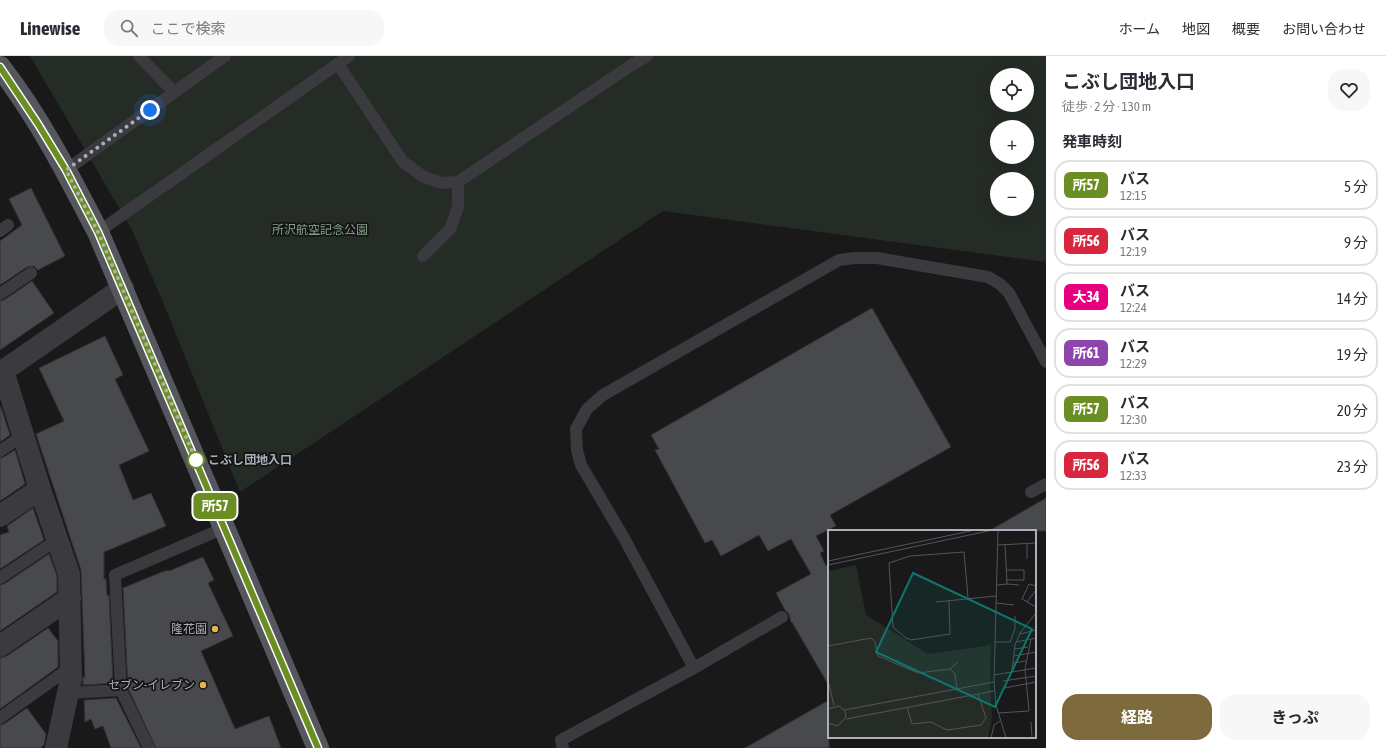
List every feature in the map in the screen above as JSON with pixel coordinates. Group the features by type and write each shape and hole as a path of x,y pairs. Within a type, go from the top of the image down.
{"main road":[{"path":"0,67 38,124 66,170 98,232 318,748"}],"street":[{"path":"55,747 69,693 71,679 69,574 2,372 123,288"},
{"path":"0,516 40,489"},
{"path":"0,646 70,598"}],"lane":[{"path":"139,56 174,92"},
{"path":"66,170 225,56"},
{"path":"98,232 349,56"},
{"path":"338,64 403,162 424,177 442,184 458,182 647,56"},
{"path":"423,256 450,229 458,207 458,182"},
{"path":"694,668 624,538 581,465 577,450 576,429 587,408 603,395 839,260 855,258 877,258 988,277 1000,284 1009,293 1046,362"},
{"path":"0,294 31,273"},
{"path":"0,452 24,435"},
{"path":"1031,492 1046,484"},
{"path":"149,748 121,690 116,575 224,528"},
{"path":"0,578 57,540"},
{"path":"563,748 561,740 694,668 782,616"},
{"path":"0,718 70,667"},
{"path":"69,693 121,690"}],"green space":[{"name":"所沢航空記念公園","path":"30,56 1046,56 1046,262 663,211 240,492 132,230"}],"building":[{"path":"31,188 65,256 38,270 34,266 27,267 0,285 0,241 22,225 9,199"},
{"path":"32,281 54,313 0,350 0,301 4,300"},
{"path":"872,308 951,447 830,515 836,526 816,536 824,551 820,553 826,566 828,565 828,684 791,622 789,614 785,610 776,593 811,574 791,539 768,551 759,535 721,556 712,540 705,543 655,450 659,449 651,435"},
{"path":"105,336 123,375 115,379 149,451 119,465 133,500 151,493 166,526 104,552 104,579 106,579 107,596 109,595 113,683 83,685 83,676 85,678 81,570 36,434 64,421 39,368"},
{"path":"0,407 10,435 0,442"},
{"path":"15,450 25,484 0,501 0,458"},
{"path":"1046,498 1046,531 991,530"},
{"path":"33,508 44,540 0,569 0,535 9,532 7,526"},
{"path":"49,554 57,576 57,592 0,631 0,585 4,584"},
{"path":"203,557 214,580 208,583 233,636 201,651 235,729 269,716 281,748 156,748 128,688 123,588"},
{"path":"48,628 58,641 58,667 0,709 0,658 7,656"},
{"path":"116,698 141,748 111,748 103,726 95,729 91,719 85,722 84,700"},
{"path":"828,701 829,748 745,748"},
{"path":"27,708 46,734 44,745 40,748 0,748 0,725 4,724"}],"bus line":[{"name":"所57","path":"0,67 8,77 66,170 98,232 318,748"}],"place":[{"name":"こぶし団地入口","path":"196,460"},
{"name":"隆花園","path":"215,629"},
{"name":"セブン-イレブン","path":"203,685"}],"route":[{"path":"150,110 66,170 98,232 196,460"}]}
